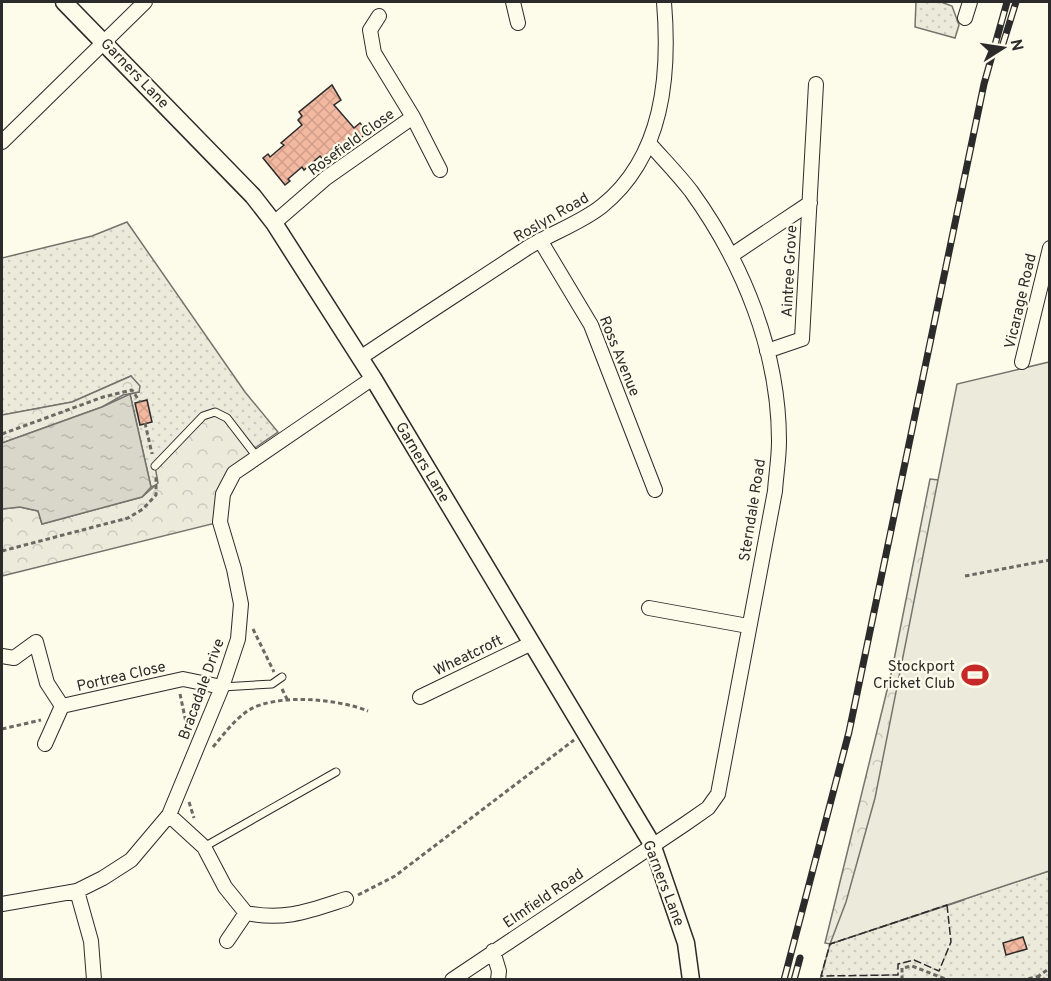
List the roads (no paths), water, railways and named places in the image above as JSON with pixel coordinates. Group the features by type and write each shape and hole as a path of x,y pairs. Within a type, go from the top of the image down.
{"street":[{"name":"Garners Lane","path":"64,2 253,196 274,223 373,378 652,844 687,943 691,980"},
{"path":"2,142 145,2"},
{"path":"513,2 518,22"},
{"name":"Roslyn Road","path":"360,358 540,240 602,206 630,177 649,143 664,87 667,41 664,2"},
{"path":"965,18 970,2"},
{"name":"Rosefield Close","path":"274,223 326,178 413,117 374,53 370,30 380,16"},
{"name":"Aintree Grove","path":"767,351 802,339 816,84"},
{"path":"413,117 440,170"},
{"name":"Sterndale Road","path":"649,143 690,190 732,255 754,309 767,351 776,394 779,442 775,491 718,794 708,808 652,844"},
{"name":"Aintree Grove","path":"732,255 810,203"},
{"name":"Ross Avenue","path":"540,240 591,325 655,490"},
{"name":"Vicarage Road","path":"1022,362 1044,295 1050,248"},
{"name":"Bracadale Drive","path":"2,904 77,891 131,860 169,815 222,687 238,639 241,604 234,569 220,522 223,494 234,473 373,378"},
{"path":"649,608 748,626"},
{"name":"Portrea Close","path":"2,656 14,658 36,642 47,683 60,711 178,680 222,687"},
{"name":"Wheatcroft","path":"420,698 532,643"},
{"path":"45,744 60,711"},
{"path":"169,815 202,845 225,887 246,913 269,918 303,913 345,899"},
{"name":"Elmfield Road","path":"452,980 652,844"},
{"path":"77,891 92,941 94,980"},
{"path":"227,941 246,913"},
{"path":"493,951 499,971 498,980"}],"lane":[{"path":"155,465 203,416 215,412 227,418 257,457"},
{"path":"222,687 253,687 272,684 280,679"},
{"path":"202,845 336,772"}],"water":[{"path":"130,394 151,487 142,497 42,524 38,511 20,507 2,509 2,443 102,407"}],"railway":[{"path":"784,980 849,732 984,84 1007,2"},
{"path":"1002,47 1016,2"},
{"path":"794,980 800,958"}],"place":[{"name":"Stockport Cricket Club","path":"975,675"}]}
